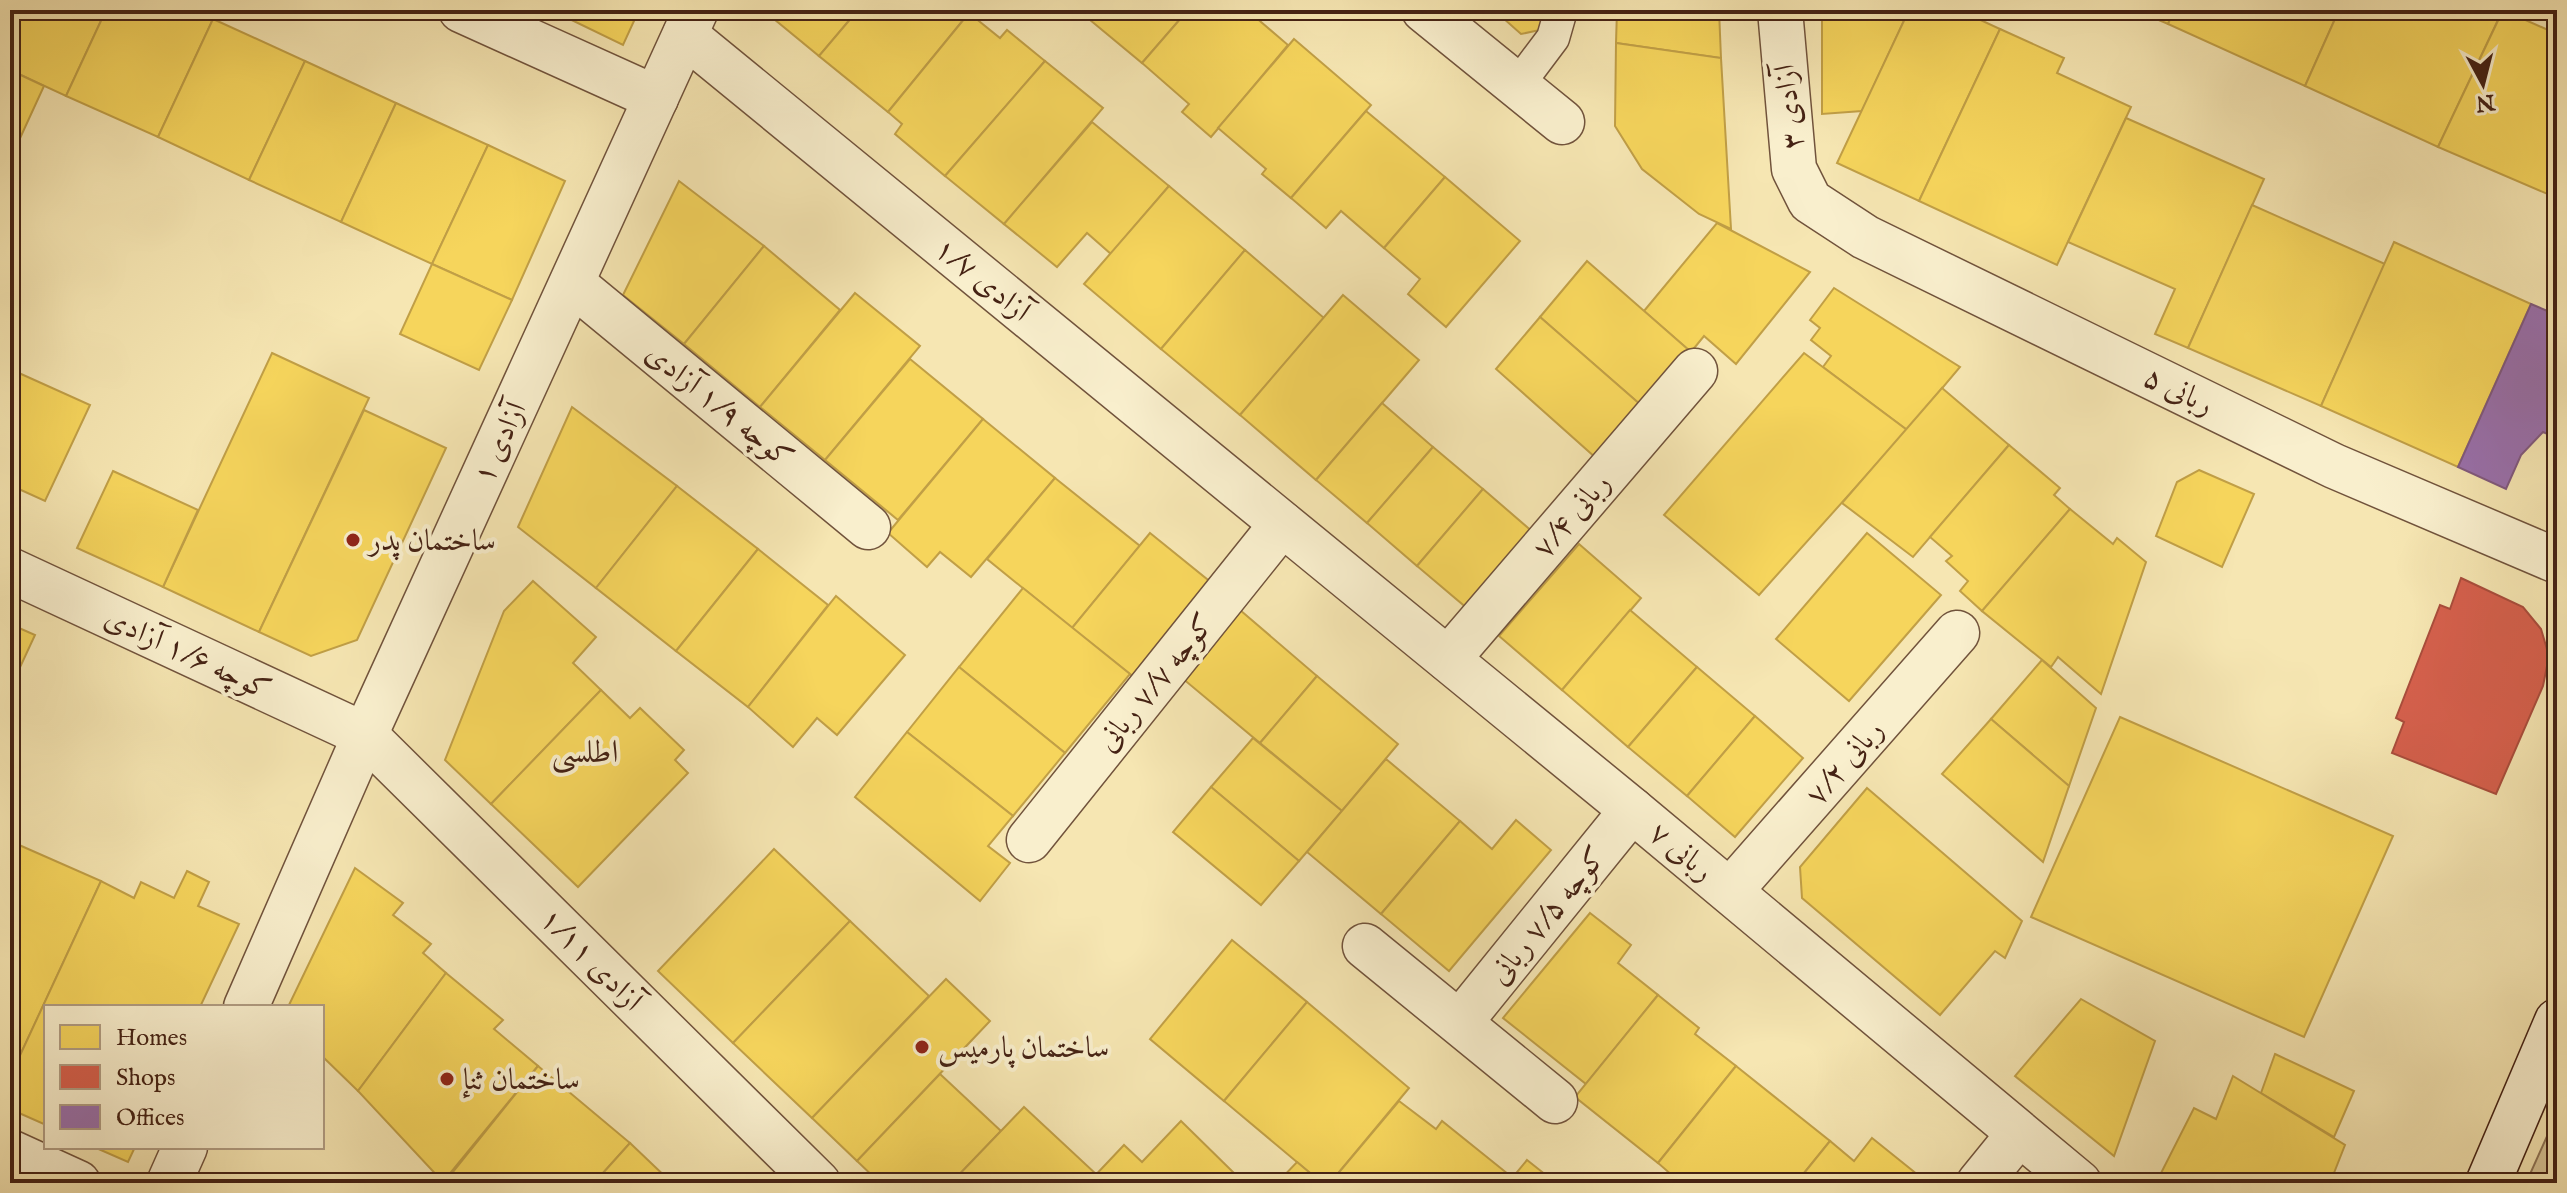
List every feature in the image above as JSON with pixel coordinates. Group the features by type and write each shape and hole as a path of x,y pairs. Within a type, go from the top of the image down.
{"street":[{"path":"461,10 656,98"},
{"path":"1424,10 1562,122"},
{"name":"۳ آزادی","path":"1780,10 1794,169 1810,201"},
{"name":"آزادی ۱","path":"247,1005 365,735 690,22"},
{"name":"آزادی ۱/۷","path":"690,22 1282,524"},
{"name":"ربانی ۵","path":"1810,201 1865,237 2334,466 2557,561"},
{"name":"کوچه ۱/۹ آزادی","path":"572,283 868,527"},
{"name":"ربانی ۷/۴","path":"1448,659 1695,371"},
{"name":"ربانی ۷","path":"1282,524 1730,891 2079,1183"},
{"name":"کوچه ۷/۷ ربانی","path":"1029,840 1282,524"},
{"name":"کوچه ۱/۶ آزادی","path":"10,570 365,735"},
{"name":"ربانی ۷/۲","path":"1730,891 1957,633"},
{"name":"آزادی ۱/۱۱","path":"365,735 818,1183"},
{"name":"کوچه ۷/۵ ربانی","path":"1461,1021 1632,810"},
{"path":"1365,946 1461,1021 1555,1101"},
{"path":"2488,1183 2557,1021"},
{"path":"1979,1183 2018,1135"},
{"path":"169,1183 184,1149"},
{"path":"10,1152 78,1183"}],"lane":[{"path":"1517,86 1553,38 1561,10"}],"shaded area":[{"path":"2557,1114 2557,1164 2549,1183 2526,1183"}],"building: Homes":[{"path":"10,10 106,10 66,96 10,70"},
{"path":"106,10 194,10 213,19 158,137 66,96"},
{"path":"551,10 639,10 623,45"},
{"path":"763,10 858,10 819,56"},
{"path":"858,10 967,10 969,13 888,112 819,56"},
{"path":"1089,10 1188,10 1142,63 1084,15"},
{"path":"1188,10 1247,10 1288,45 1211,137 1182,112 1189,104 1142,63"},
{"path":"1494,10 1546,10 1540,30 1521,34"},
{"path":"1617,10 1719,10 1721,58 1616,43"},
{"path":"1822,10 1909,10 1862,111 1822,114"},
{"path":"1909,10 1959,10 2000,29 1919,201 1837,163"},
{"path":"2135,10 2174,10 2168,24"},
{"path":"2174,10 2339,10 2305,86 2168,24"},
{"path":"2339,10 2475,10 2498,20 2438,147 2305,86"},
{"path":"2503,10 2557,34 2557,198 2438,147"},
{"path":"969,13 1000,38 1007,30 1045,61 945,176 895,134 902,124 888,112"},
{"path":"213,19 305,61 249,180 158,137"},
{"path":"2000,29 2064,58 2057,73 2131,107 2057,265 1919,201"},
{"path":"1294,39 1371,105 1291,198 1262,174 1266,169 1218,128"},
{"path":"1616,43 1721,58 1731,229 1699,214 1642,169 1615,126"},
{"path":"305,61 396,103 341,222 249,180"},
{"path":"1045,61 1103,108 1004,224 945,176"},
{"path":"10,70 44,86 10,160"},
{"path":"396,103 488,145 432,264 341,222"},
{"path":"1366,111 1445,177 1384,248 1341,211 1326,228 1291,198"},
{"path":"2126,118 2264,179 2188,348 2155,334 2175,289 2068,242"},
{"path":"1092,122 1169,186 1111,254 1087,233 1057,267 1004,224"},
{"path":"488,145 565,181 512,300 432,264"},
{"path":"1445,177 1520,241 1446,327 1408,294 1420,279 1384,248"},
{"path":"679,181 764,246 684,344 623,295"},
{"path":"1169,186 1245,250 1161,349 1084,284"},
{"path":"2252,205 2385,264 2321,406 2188,348"},
{"path":"1717,223 1810,272 1736,364 1704,336 1691,352 1644,311"},
{"path":"2394,242 2531,304 2458,467 2321,406"},
{"path":"764,246 840,310 760,407 684,344"},
{"path":"1245,250 1324,318 1240,415 1161,349"},
{"path":"1587,261 1691,352 1642,406 1540,317"},
{"path":"432,264 512,300 479,370 400,334"},
{"path":"1834,288 1960,367 1907,430 1823,367 1831,356 1811,340 1820,328 1810,320"},
{"path":"855,293 920,346 825,460 760,407"},
{"path":"1343,295 1419,360 1316,480 1240,415"},
{"path":"1540,317 1642,406 1596,458 1496,369"},
{"path":"272,353 369,398 259,632 163,587"},
{"path":"1804,353 1907,430 1759,595 1664,515"},
{"path":"910,359 983,419 898,520 825,460"},
{"path":"10,369 90,405 45,501 10,485"},
{"path":"1942,388 2009,445 1913,557 1842,503"},
{"path":"1382,403 1433,447 1367,523 1316,480"},
{"path":"572,407 677,486 596,588 518,527"},
{"name":"ساختمان پدر","path":"364,410 446,448 357,640 311,656 259,632"},
{"path":"983,419 1055,478 971,577 940,552 927,567 888,533"},
{"path":"2009,445 2060,488 2054,495 2070,509 1982,611 1960,591 1968,581 1946,561 1952,556 1930,537"},
{"path":"1433,447 1483,489 1417,566 1367,523"},
{"path":"2199,470 2254,494 2222,567 2156,536 2177,482"},
{"path":"113,471 198,510 163,587 77,548"},
{"path":"1055,478 1140,546 1072,628 987,559"},
{"path":"677,486 758,549 676,651 596,588"},
{"path":"1483,489 1534,533 1468,609 1417,566"},
{"path":"2070,509 2113,544 2117,538 2146,562 2101,694 2058,657 2051,667 1982,611"},
{"path":"1150,533 1213,584 1136,679 1072,628"},
{"path":"1867,533 1941,595 1849,701 1776,639"},
{"path":"1579,544 1641,598 1562,690 1499,636"},
{"path":"758,549 828,605 748,707 676,651"},
{"path":"533,581 596,637 573,663 601,690 491,804 445,760 504,611"},
{"path":"1023,588 1130,674 1065,753 959,667"},
{"path":"836,596 905,655 837,735 817,718 793,747 748,707"},
{"path":"1240,610 1317,676 1260,743 1182,678"},
{"path":"1630,610 1697,667 1628,747 1562,690"},
{"path":"10,624 35,635 16,676 10,673"},
{"path":"2042,660 2096,708 2069,786 1991,719"},
{"path":"959,667 1065,753 1013,816 907,732"},
{"path":"1697,667 1755,716 1687,796 1628,747"},
{"path":"1317,676 1398,744 1342,811 1260,743"},
{"path":"601,690 630,718 640,708 684,750 675,760 688,773 578,887 491,804"},
{"path":"1755,716 1803,758 1735,837 1687,796"},
{"path":"2120,717 2393,836 2304,1037 2031,917"},
{"path":"1991,719 2069,786 2043,862 1942,774"},
{"path":"907,732 1013,816 988,846 1010,863 980,901 855,797"},
{"path":"1253,738 1342,811 1299,861 1211,787"},
{"path":"1386,759 1460,821 1381,914 1307,852"},
{"path":"1211,787 1299,861 1261,905 1173,832"},
{"path":"1867,788 2022,921 2005,958 1995,951 1940,1015 1802,898 1800,867"},
{"path":"1516,820 1551,850 1449,971 1381,914 1460,821 1492,849"},
{"path":"10,841 101,881 10,1077"},
{"path":"774,849 850,921 733,1043 658,971"},
{"path":"355,868 403,903 393,915 431,944 423,953 446,973 358,1091 324,1058 324,1005 289,1005"},
{"path":"187,871 209,882 198,906 239,924 201,1005 44,1005 44,1124 10,1109 10,1077 101,881 134,898 141,882 174,898"},
{"path":"1590,913 1631,945 1618,963 1658,995 1586,1084 1503,1018"},
{"path":"850,921 929,996 812,1118 733,1043"},
{"path":"1232,940 1307,1002 1224,1101 1150,1039"},
{"name":"ساختمان ثنإ","path":"446,973 503,1020 494,1029 538,1066 443,1182 358,1091"},
{"name":"ساختمان پارمیس","path":"946,979 990,1021 857,1161 812,1118"},
{"path":"1658,995 1699,1028 1695,1034 1736,1066 1658,1163 1575,1097"},
{"path":"2081,999 2155,1041 2114,1156 2015,1076"},
{"path":"1307,1002 1409,1088 1330,1183 1322,1183 1224,1101"},
{"path":"2275,1054 2354,1091 2334,1137 2261,1093"},
{"path":"538,1066 630,1143 594,1183 444,1183"},
{"path":"1736,1066 1830,1141 1796,1183 1681,1183 1658,1163"},
{"path":"940,1074 1001,1131 951,1183 880,1183 857,1161"},
{"path":"2233,1076 2345,1145 2330,1183 2156,1183 2194,1108 2216,1119"},
{"path":"1399,1101 1436,1129 1442,1121 1513,1178 1508,1183 1330,1183"},
{"path":"1024,1107 1096,1174 1088,1183 951,1183"},
{"path":"1181,1121 1235,1174 1226,1183 1088,1183 1124,1145 1142,1162"},
{"path":"1872,1138 1928,1183 1796,1183 1830,1141 1854,1161"},
{"path":"630,1143 672,1183 594,1183"},
{"path":"99,1149 134,1149 128,1162"},
{"path":"1527,1160 1556,1183 1508,1183"},
{"path":"1297,1162 1322,1183 1277,1183"}],"building: Shops":[{"path":"2461,578 2523,607 2541,629 2549,656 2543,686 2496,794 2392,753 2404,722 2396,718 2440,605 2450,609"}],"building: Offices":[{"path":"2531,304 2557,315 2557,438 2543,432 2521,455 2506,489 2458,467"}],"place":[{"name":"ساختمان پدر","path":"353,540"},
{"name":"ساختمان پارمیس","path":"922,1047"},
{"name":"ساختمان ثنإ","path":"447,1079"}],"district":[{"name":"اطلسی","path":"585,751"}]}
